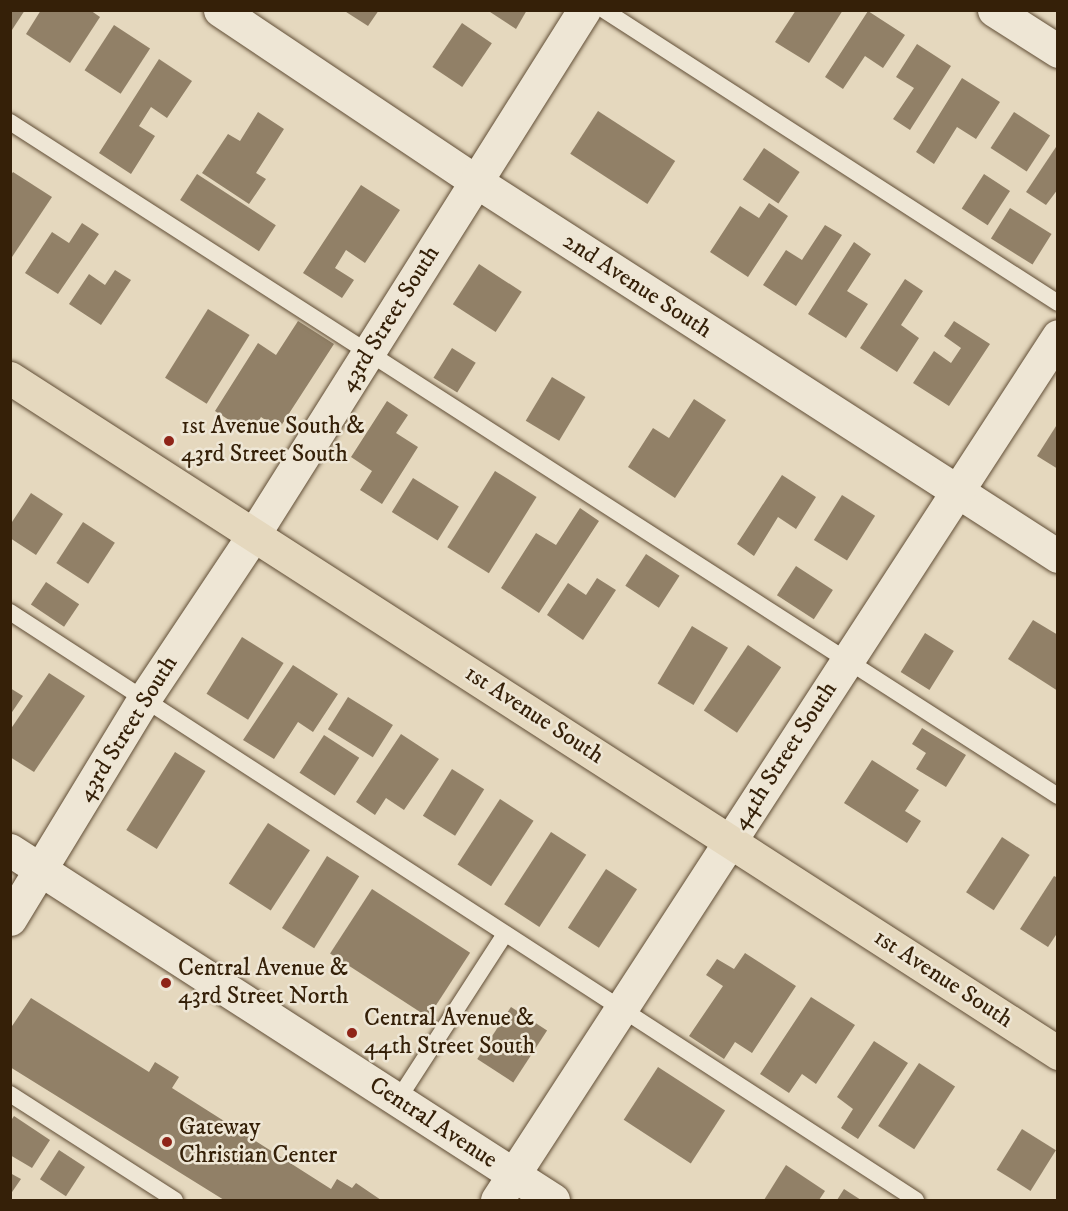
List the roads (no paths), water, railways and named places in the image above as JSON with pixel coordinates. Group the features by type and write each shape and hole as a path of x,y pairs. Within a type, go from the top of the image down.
{"main road":[{"name":"1st Avenue South","path":"10,378 1058,1053"}],"street":[{"name":"2nd Avenue South","path":"220,10 477,182 957,494 1058,556"},
{"name":"43rd Street South","path":"10,919 42,871 144,699 254,534 584,10"},
{"path":"994,10 1058,51"},
{"name":"44th Street South","path":"505,1188 1058,336"},
{"name":"Central Avenue","path":"10,850 397,1101 505,1188 553,1200"}],"lane":[{"path":"604,10 1058,303"},
{"path":"10,122 1058,796"},
{"path":"10,612 916,1200"},
{"path":"397,1101 505,934"},
{"path":"10,1094 175,1200"}],"place":[{"name":"1st Avenue South & 43rd Street South","path":"169,441"},
{"name":"Central Avenue & 43rd Street North","path":"166,983"},
{"name":"Central Avenue & 44th Street South","path":"352,1033"},
{"name":"Gateway Christian Center","path":"167,1142"}]}
